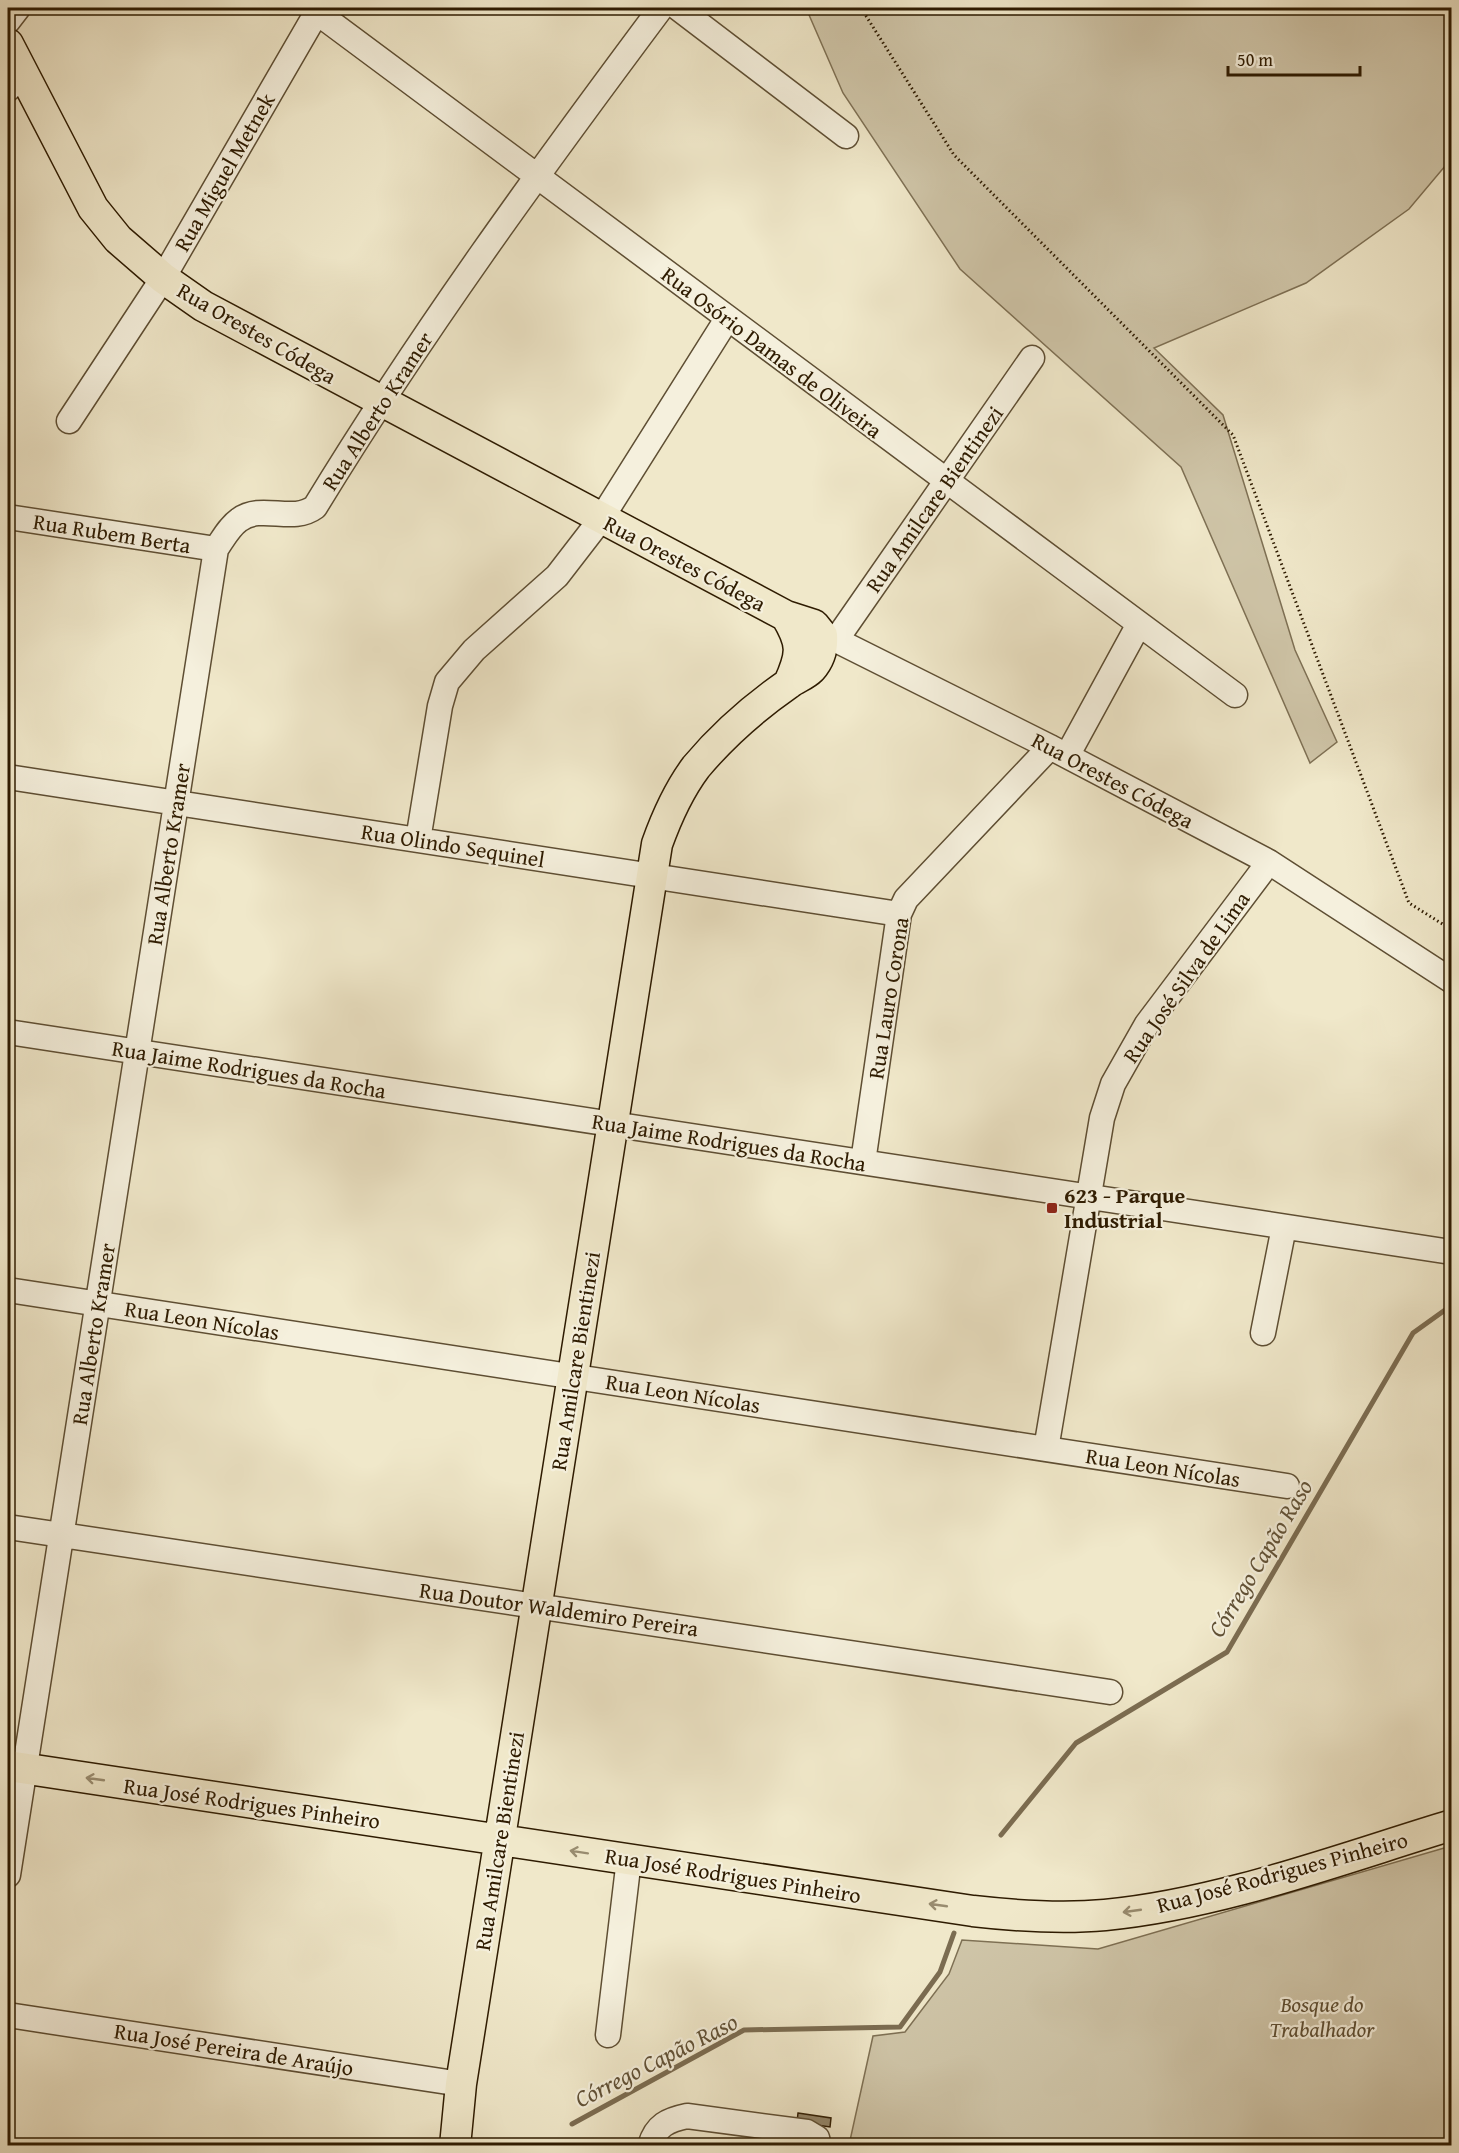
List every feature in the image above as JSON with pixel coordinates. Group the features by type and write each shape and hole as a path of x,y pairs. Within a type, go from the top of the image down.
{"main road":[{"name":"Rua Orestes Códega","path":"8,44 15,81 93,208 118,239 163,278 202,306 601,519 786,616 814,625 829,640"},
{"path":"786,616 799,637 796,668 789,683"},
{"name":"Rua Amilcare Bientinezi","path":"454,2145 461,2084 651,876 661,834 681,788 720,741 789,683 812,668 829,640"},
{"name":"Rua José Rodrigues Pinheiro","path":"16,1767 996,1914 1075,1917 1134,1911 1206,1896 1452,1825"}],"street":[{"path":"8,21 18,8"},
{"name":"Rua Alberto Kramer","path":"8,1875 16,1767 61,1535 216,549 230,529 250,514 306,514 315,507 380,401 536,175 661,8"},
{"path":"678,8 846,136"},
{"name":"Rua Osório Damas de Oliveira","path":"314,10 1235,695"},
{"name":"Rua Miguel Metnek","path":"69,421 163,278 314,10"},
{"path":"418,840 440,706 447,682 474,651 557,576 601,519 727,319"},
{"name":"Rua Amilcare Bientinezi","path":"829,640 947,482 1032,358"},
{"name":"Rua Rubem Berta","path":"8,517 216,549"},
{"name":"Rua Lauro Corona","path":"863,1162 899,914 915,887 1059,751 1139,624"},
{"name":"Rua Orestes Códega","path":"829,640 1059,751 1269,862 1452,981"},
{"name":"Rua Olindo Sequinel","path":"8,777 899,914"},
{"name":"Rua José Silva de Lima","path":"1046,1449 1106,1103 1123,1065 1147,1024 1269,862"},
{"name":"Rua Jaime Rodrigues da Rocha","path":"8,1032 1451,1252"},
{"path":"1263,1333 1284,1227"},
{"name":"Rua Leon Nícolas","path":"8,1290 1287,1486"},
{"name":"Rua Doutor Waldemiro Pereira","path":"8,1527 1110,1692"},
{"path":"608,2035 629,1859"},
{"name":"Rua José Pereira de Araújo","path":"8,2015 461,2084"},
{"path":"650,2145 653,2134 661,2125 687,2116 791,2137 807,2132 817,2138 819,2145"}],"path":[{"path":"861,8 954,155 1233,435 1409,903 1452,930"}],"green space":[{"path":"806,8 1451,8 1451,159 1409,209 1306,283 1154,348 1223,415 1295,650 1337,742 1310,763 1181,467 960,269 843,93"},
{"name":"Bosque do Trabalhador","path":"1451,1846 1451,2145 849,2145 873,2036 905,2032 949,1974 962,1940 1098,1949"}],"building":[{"path":"798,2113 831,2118 830,2127 797,2122"}],"waterway":[{"name":"Córrego Capão Raso","path":"1001,1835 1076,1743 1227,1652 1413,1333 1452,1305"},
{"name":"Córrego Capão Raso","path":"572,2124 744,2030 900,2027 940,1972 954,1933"}],"place":[{"name":"623 - Parque Industrial","path":"1052,1208"}]}
